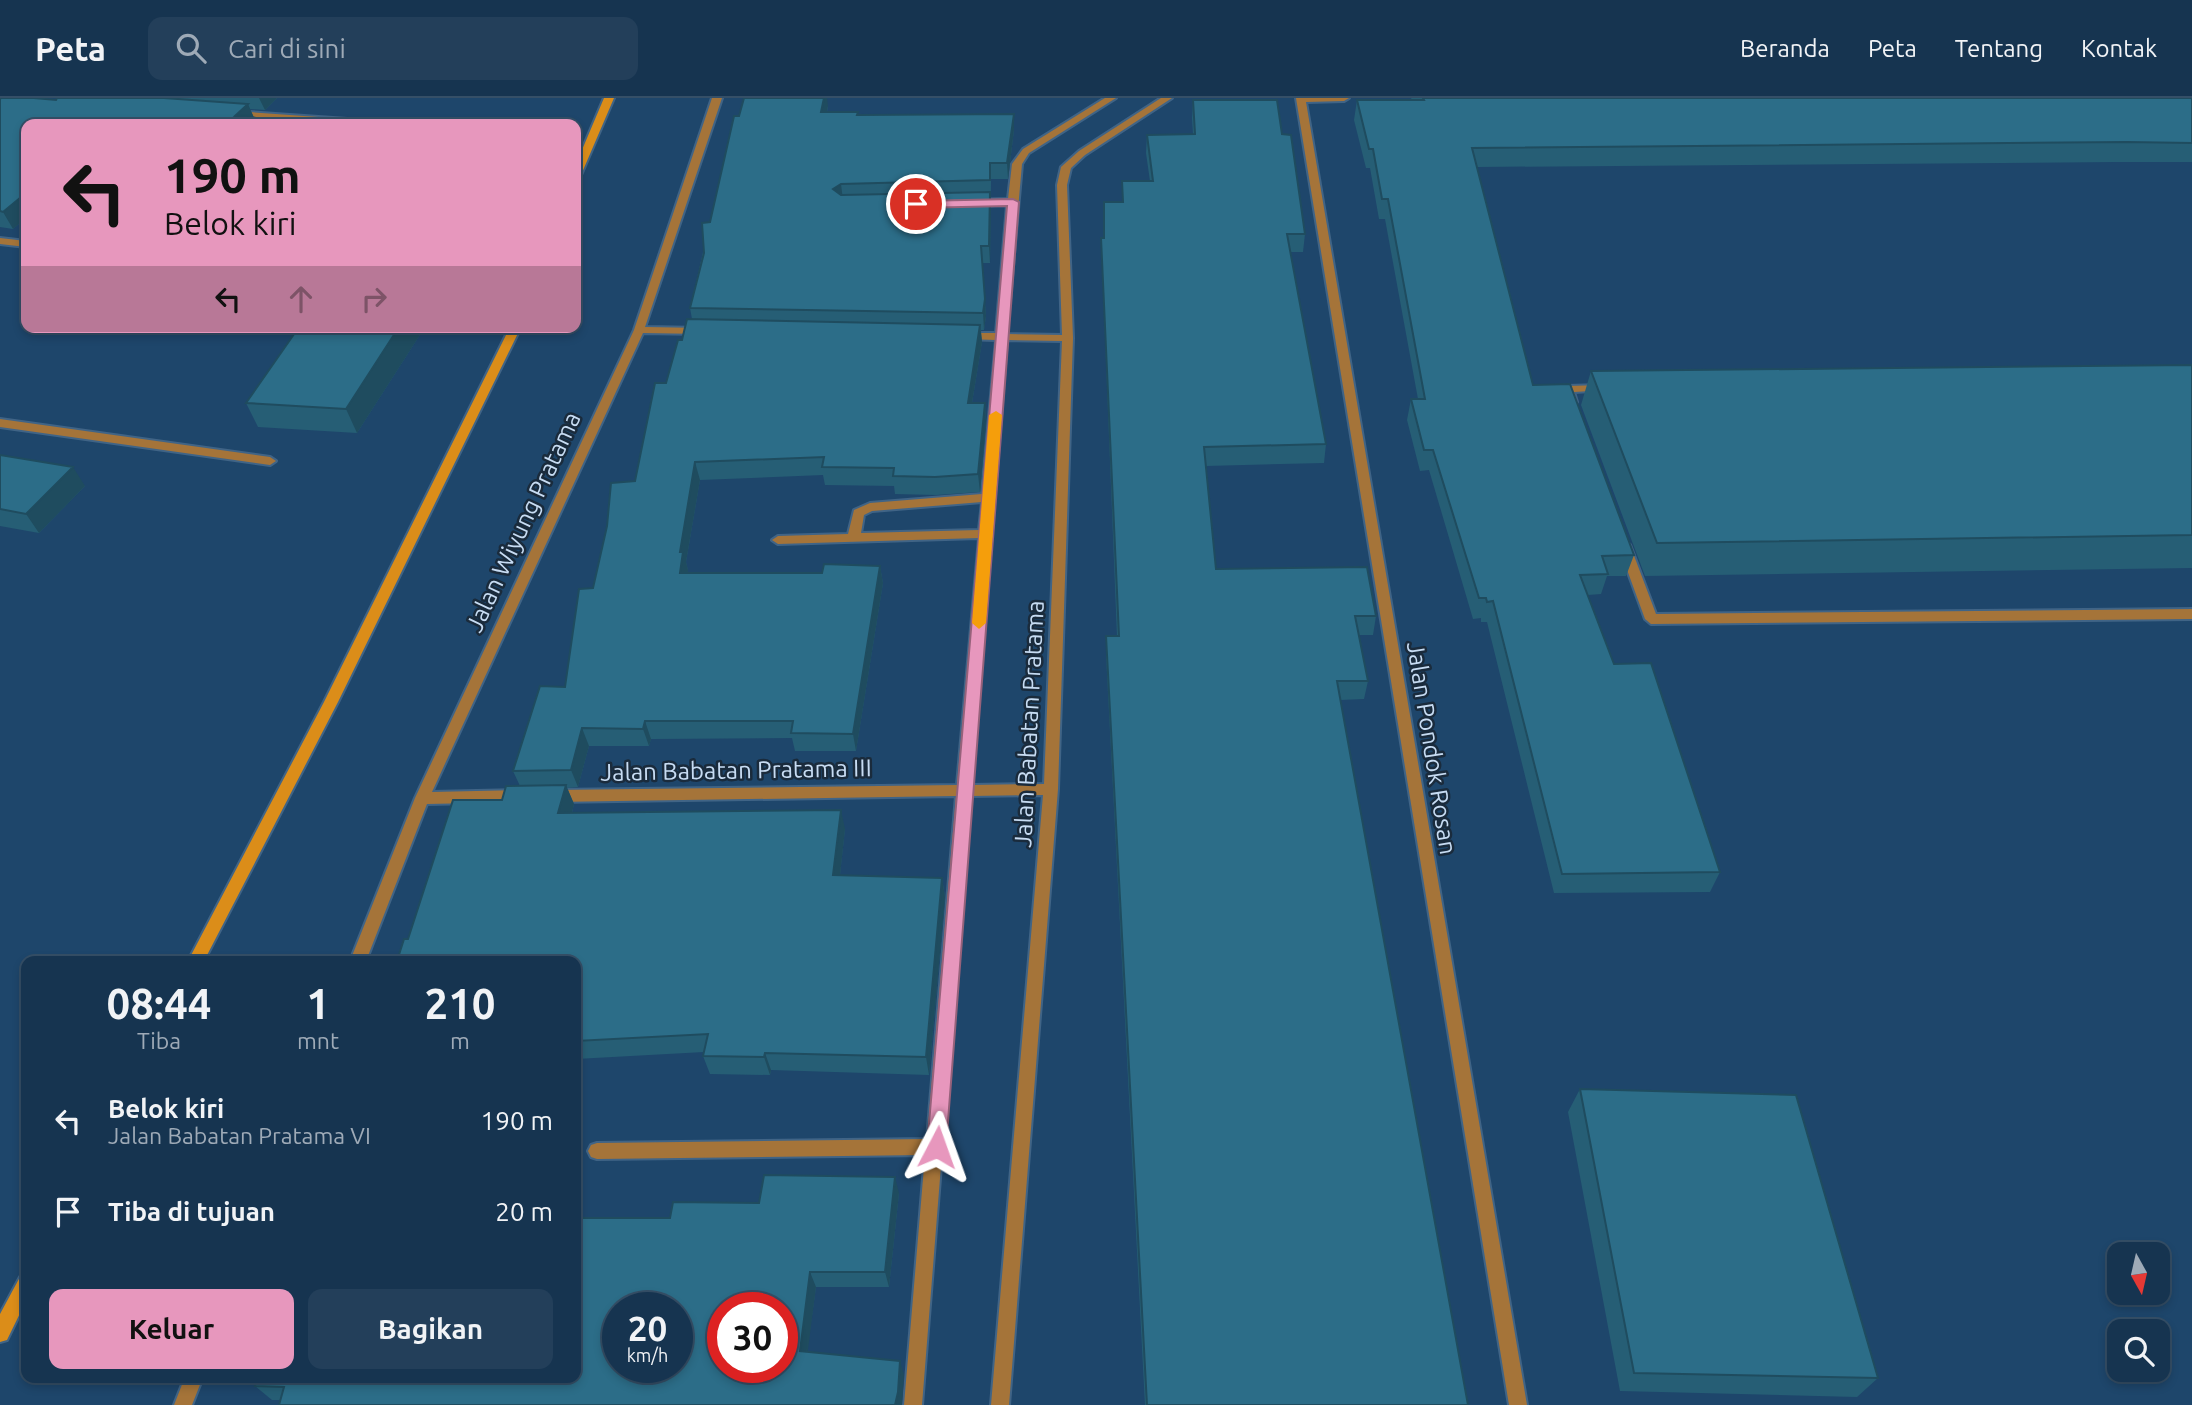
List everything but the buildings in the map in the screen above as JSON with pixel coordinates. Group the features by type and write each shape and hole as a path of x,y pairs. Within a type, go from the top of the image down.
{"street":[{"path":"581,163 609,98"},
{"name":"Jalan Wiyung Pratama","path":"360,956 422,798 639,330 717,98"},
{"path":"914,1405 1015,174 1022,155 1111,98"},
{"name":"Jalan Babatan Pratama","path":"999,1405 1051,789 1068,338 1062,185 1066,167 1082,153 1167,98"},
{"path":"1301,99 1344,98"},
{"name":"Jalan Pondok Rosan","path":"1301,99 1518,1405"},
{"path":"225,113 307,119"},
{"path":"961,203 1013,202"},
{"path":"0,241 21,243"},
{"path":"639,330 709,331"},
{"path":"199,956 331,702 513,333"},
{"path":"946,336 1068,338"},
{"path":"1576,414 1567,389 1622,388"},
{"path":"0,423 271,461"},
{"path":"854,537 858,513 870,507 989,497"},
{"path":"1618,529 1651,619 2192,614"},
{"path":"778,540 986,534"},
{"name":"Jalan Babatan Pratama III","path":"422,798 1051,789"},
{"path":"597,1151 937,1147"},
{"path":"0,1333 21,1293"},
{"path":"183,1405 192,1383"}],"slow traffic":[{"path":"979,623 996,415"}],"route":[{"path":"916,204 1013,202 937,1147"}]}
